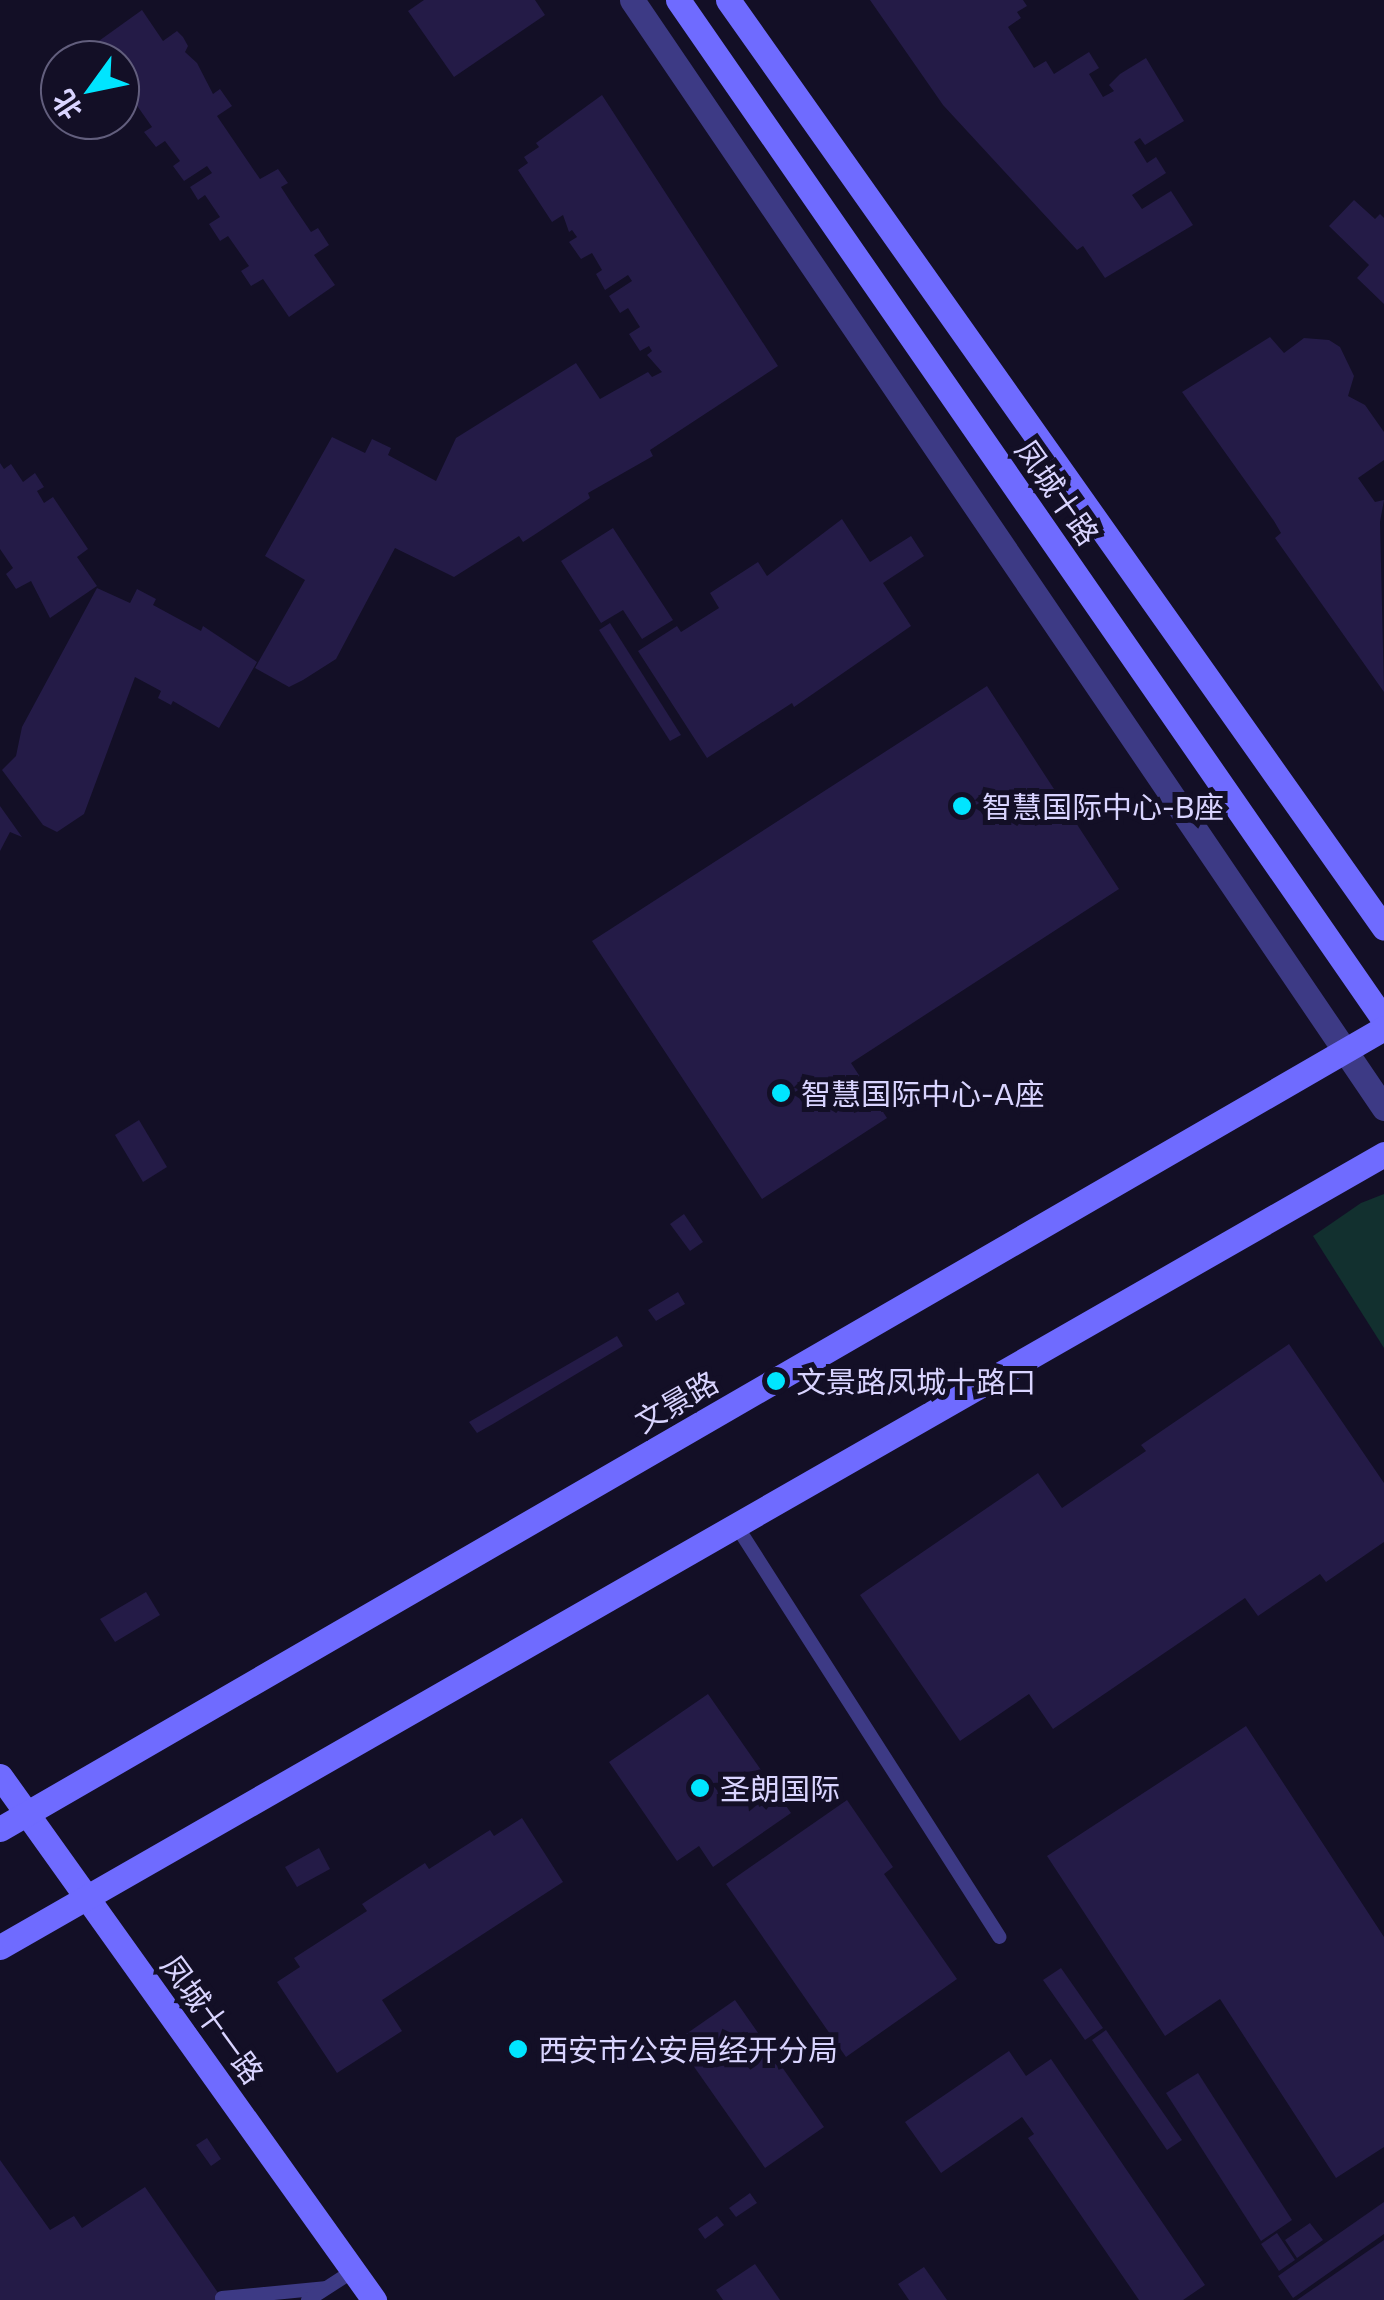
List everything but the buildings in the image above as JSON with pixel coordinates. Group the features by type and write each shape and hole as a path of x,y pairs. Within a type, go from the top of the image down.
{"main road":[{"name":"凤城十路","path":"678,0 1384,1020"},
{"name":"凤城十路","path":"728,0 1384,928"},
{"name":"文景路","path":"0,1829 1384,1028"},
{"path":"0,1946 1384,1154"},
{"name":"凤城十一路","path":"0,1776 374,2300"}],"street":[{"path":"632,0 1384,1108"}],"lane":[{"path":"736,1525 999,1938"},
{"path":"308,2300 353,2271"},
{"path":"222,2298 324,2288"}],"green space":[{"path":"1384,1194 1384,1348 1313,1236 1361,1203"}],"place":[{"name":"智慧国际中心-B座","path":"962,806"},
{"name":"智慧国际中心-A座","path":"781,1093"},
{"name":"文景路凤城十路口","path":"776,1381"},
{"name":"圣朗国际","path":"700,1788"},
{"name":"西安市公安局经开分局","path":"518,2049"}]}
